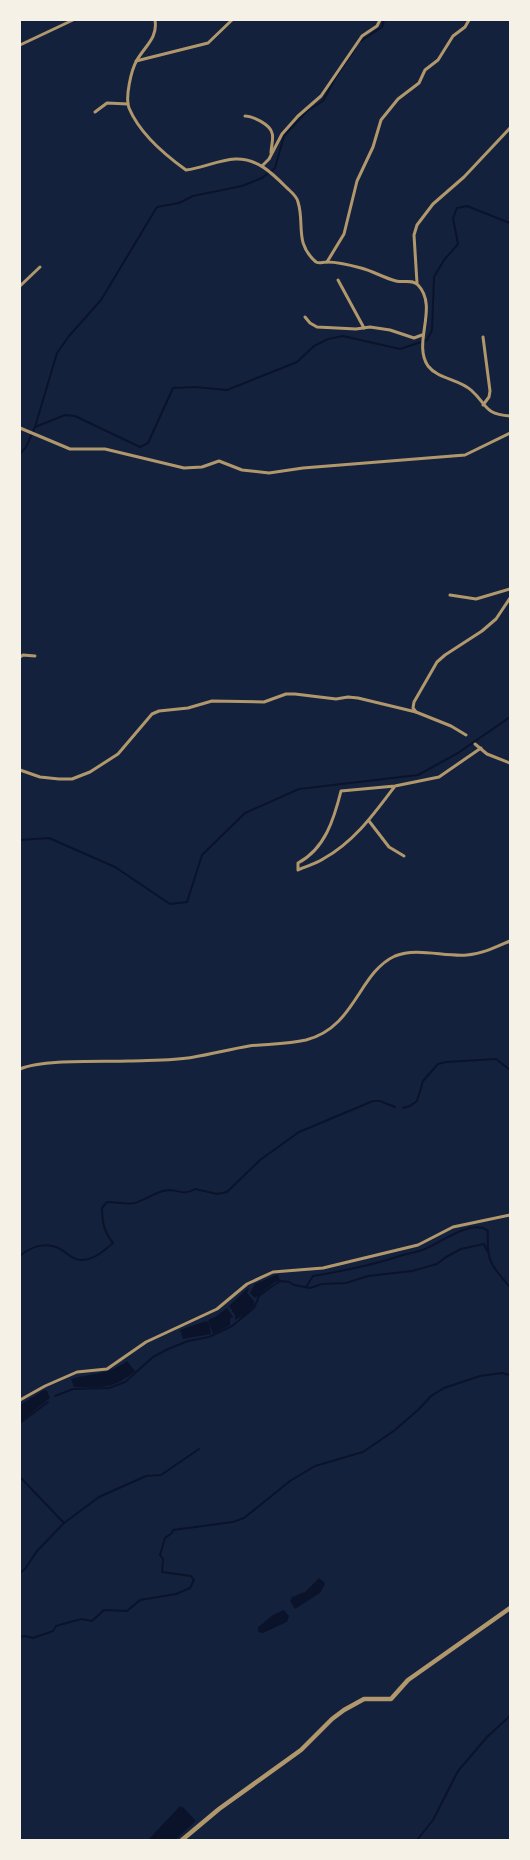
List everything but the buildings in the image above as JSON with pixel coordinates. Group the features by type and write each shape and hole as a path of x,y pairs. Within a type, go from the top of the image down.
{"street":[{"path":"20,45 73,20"},
{"path":"156,20 154,37 136,61 129,83 129,109 147,136 186,170 234,159 246,160 264,167 274,174 295,196 298,202 301,235 306,252 316,262 363,268 400,282 410,281 417,283"},
{"path":"136,61 208,43 232,20"},
{"path":"264,167 282,134 298,116 321,96 362,36 377,26 380,20"},
{"path":"327,262 344,234 356,182 373,147 381,120 398,99 419,83 425,70 438,60 454,36 465,27 469,20"},
{"path":"95,112 107,103 128,104"},
{"path":"245,116 250,116 270,129 272,133 269,159"},
{"path":"510,128 464,177 433,204 417,225 414,235 417,283 427,311 423,336 423,354 430,368 465,386 483,405 496,415 510,416"},
{"path":"20,286 40,267"},
{"path":"338,280 364,328"},
{"path":"305,317 317,327 390,330 414,338 423,336"},
{"path":"483,337 490,391 489,397 483,405"},
{"path":"20,428 70,449 105,449 184,468 202,467 219,461 242,470 269,473 303,468 465,455 510,433"},
{"path":"450,595 476,599 510,589"},
{"path":"416,712 413,708 414,702 437,662 496,619 510,598"},
{"path":"20,657 24,655 35,656"},
{"path":"20,770 40,778 72,779 102,765 118,754 152,714 159,711 188,708 212,701 264,702 286,694 336,699 358,698 416,712 451,726 466,735"},
{"path":"475,744 487,754 510,763"},
{"path":"395,786 369,821 345,846 322,860 298,870 298,863 306,859 319,846 334,818 341,791 395,786 439,777 481,748"},
{"path":"369,821 389,846 404,856"},
{"path":"20,1069 52,1063 192,1058 240,1048 306,1040 340,1021 374,974 385,963 396,956 407,953 469,955 483,952 510,941"},
{"path":"20,1400 76,1372 107,1369 146,1342 217,1310 247,1284 274,1272 323,1268 418,1245 453,1228 510,1216"},
{"path":"182,1840 227,1803 301,1750 332,1719 344,1710 364,1699 391,1698 408,1680 510,1608"}],"water":[{"path":"278,1274 280,1281 275,1282 255,1298 250,1293 255,1284"},
{"path":"248,1288 247,1293 254,1301 254,1306 246,1314 235,1320 235,1315 229,1306"},
{"path":"227,1308 233,1317 230,1319 230,1325 213,1334 208,1320"},
{"path":"206,1321 209,1323 211,1334 183,1339 180,1330"},
{"path":"127,1361 135,1371 120,1382 106,1386 74,1387 71,1379 107,1371"},
{"path":"44,1390 47,1391 50,1398 20,1422 20,1405"},
{"path":"319,1578 325,1584 320,1593 295,1609 290,1601 292,1597 305,1592"},
{"path":"284,1610 289,1616 287,1622 263,1633 258,1632 258,1627 273,1615"},
{"path":"180,1806 196,1821 175,1840 148,1840"}],"waterway":[{"path":"361,41 382,27 384,20"},
{"path":"20,454 26,447 35,427 57,353 69,336 101,300 157,207 179,203 193,196 242,186 262,178 275,168 284,136 307,111 323,101 336,77 355,49"},
{"path":"35,427 65,415 75,416 140,447 148,443 173,388 195,387 227,390 297,362 314,346 328,339 343,336 400,349 427,340 432,330 434,277 444,260 458,244 453,218 457,208 467,206 510,223"},
{"path":"20,840 49,838 115,867 170,904 187,902 202,855 245,813 299,789 418,775 458,753 510,717"},
{"path":"403,1108 417,1101 423,1081 438,1064 496,1059 510,1070"},
{"path":"20,1256 32,1248 46,1245 59,1248 79,1260 92,1258 113,1243 107,1235 103,1222 102,1208 107,1202 135,1203 168,1190 184,1192 195,1189 217,1194 227,1192 260,1160 299,1132 373,1101 380,1101 395,1107"},
{"path":"306,1287 313,1276 381,1262 420,1251 456,1233 474,1227 488,1231 488,1249 491,1262 510,1287"},
{"path":"55,1396 73,1389 109,1388 125,1382 153,1357 168,1349 188,1341 209,1337 232,1326 254,1308 259,1296 281,1281 310,1288 322,1284 346,1283 368,1276 412,1271 437,1264 461,1249 484,1244 487,1251"},
{"path":"20,1637 33,1638 53,1631 56,1626 81,1619 92,1621 104,1610 127,1611 140,1600 176,1594 190,1588 194,1580 191,1576 162,1572 163,1559 160,1555 165,1538 173,1530 233,1522 244,1518 290,1481 315,1466 363,1452 395,1430 431,1396 444,1388 480,1376 502,1373 510,1375"},
{"path":"20,1423 48,1402"},
{"path":"64,1523 99,1497 146,1476 161,1475 199,1449"},
{"path":"20,1477 64,1523 37,1551 25,1569 20,1573"},
{"path":"417,1840 433,1820 458,1771 487,1737 510,1716"}]}
